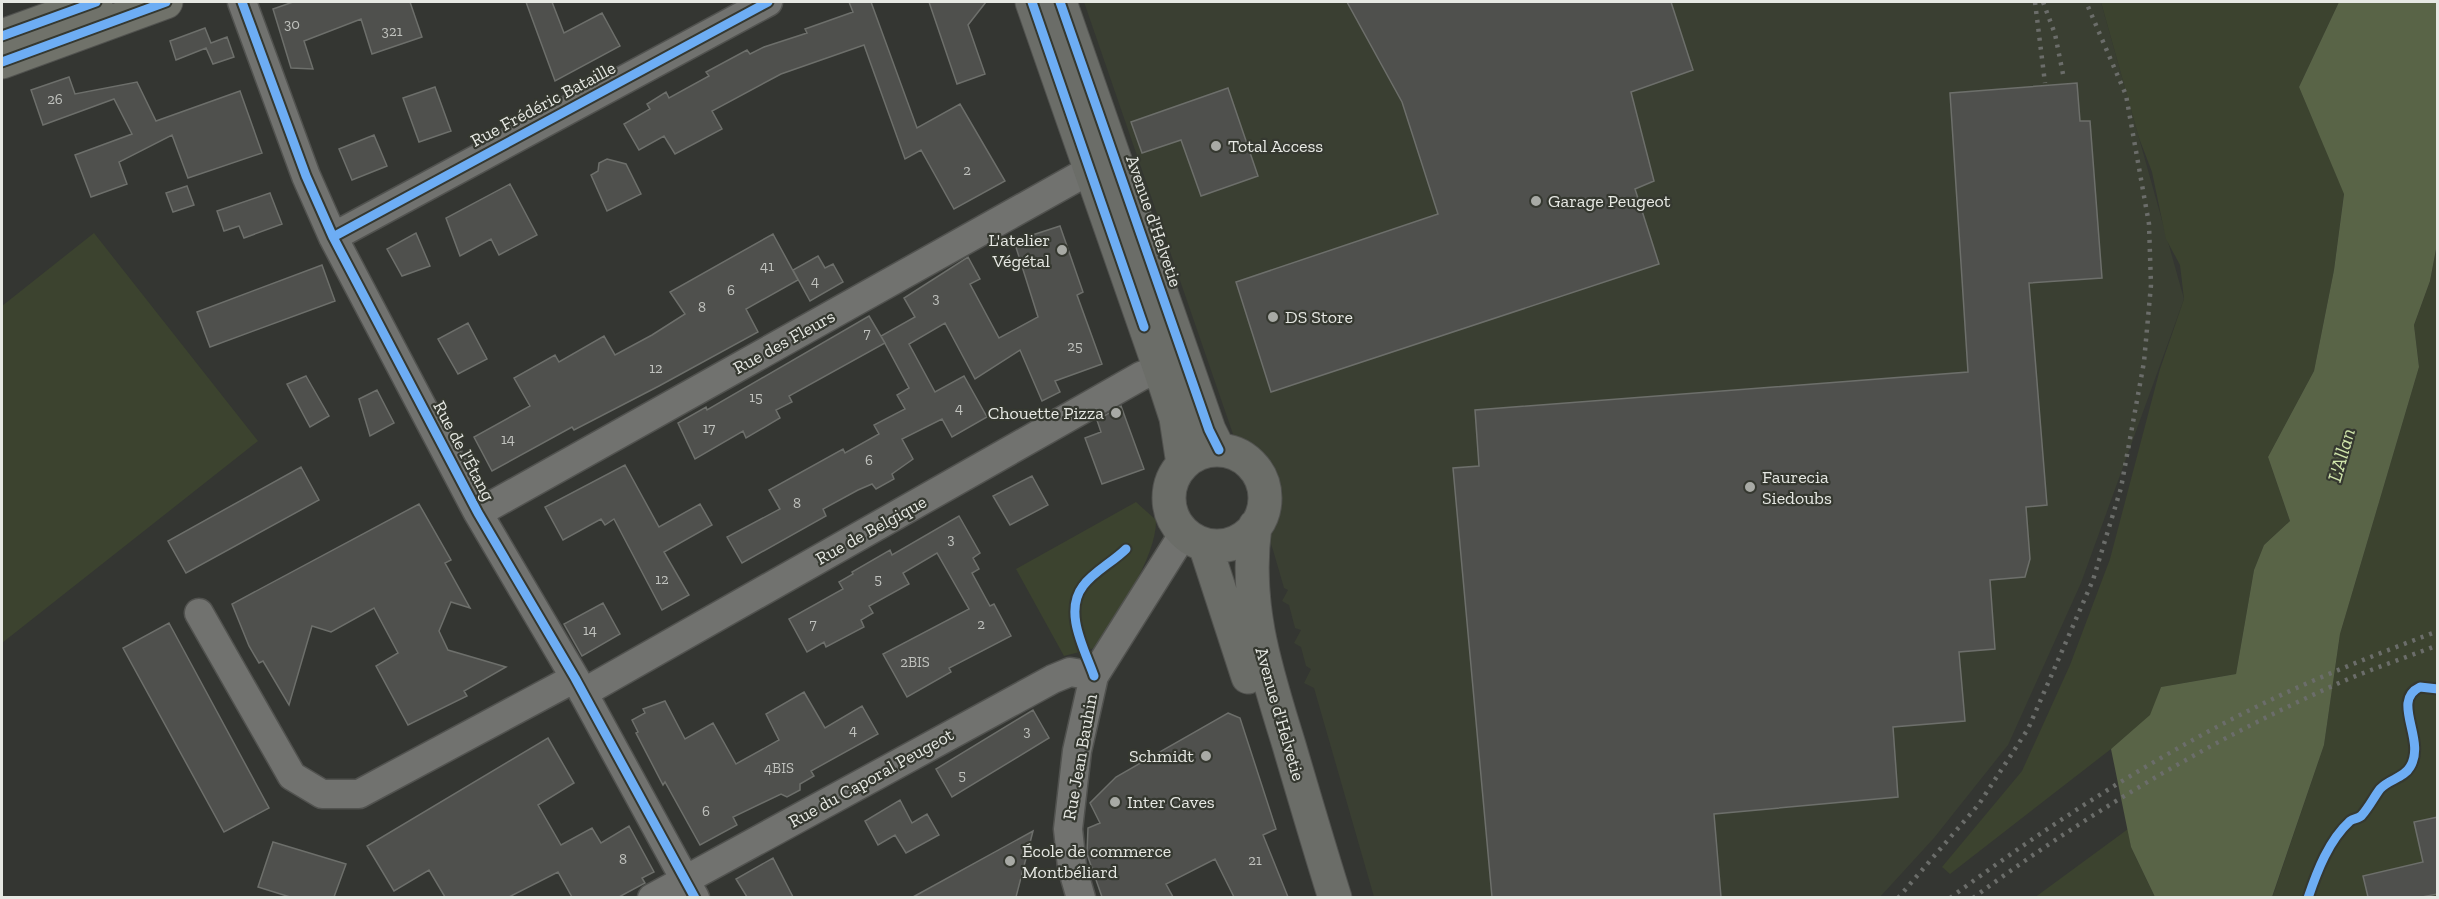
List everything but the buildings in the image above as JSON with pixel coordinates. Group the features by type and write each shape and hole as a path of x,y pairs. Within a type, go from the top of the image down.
{"main road":[{"path":"2,36 96,2"},
{"path":"2,62 166,2"},
{"path":"1032,2 1160,369 1176,418 1183,464"},
{"name":"Avenue d'Helvetie","path":"1060,2 1209,430 1219,450"},
{"path":"1219,450 1243,458 1260,477 1264,502 1255,526 1233,543 1194,539 1175,521 1170,507 1169,491 1174,477 1183,464 1193,456 1219,450"},
{"name":"Avenue d'Helvetie","path":"1255,526 1251,553 1252,601 1261,652 1335,897"},
{"name":"Avenue d'Helvetie","path":"1194,539 1258,706 1316,897"}],"street":[{"name":"Rue de l'Étang","path":"242,2 306,176 333,237 478,513 579,685 690,888"},
{"name":"Rue Frédéric Bataille","path":"333,237 768,2"},
{"name":"Rue des Fleurs","path":"478,513 1090,170"},
{"name":"Rue de Belgique","path":"579,685 1141,376 1160,369"},
{"name":"Rue Jean Bauhin","path":"1081,897 1072,867 1068,829 1077,751 1094,676 1194,539"},
{"path":"199,613 292,776 322,794 359,794 579,685"},
{"name":"Rue du Caporal Peugeot","path":"652,897 690,888 1053,679 1070,672 1094,676"}],"shaded area":[{"path":"1084,2 2101,2 2184,299 2081,583 2008,745 1934,838 1880,897 1374,897 1314,688 1304,683 1311,669 1306,666 1301,647 1294,643 1301,630 1295,628 1289,605 1282,601 1288,590 1284,588 1273,550"},
{"path":"2101,2 2339,2 2299,87 2344,193 2334,270 2314,371 2268,457 2290,521 2264,545 2254,570 2236,674 2161,687 2151,715 2111,749 1950,874 1942,867 2022,771 2070,665 2110,559 2160,369 2184,299 2180,265 2166,239 2152,172 2139,138"},
{"path":"94,233 258,441 2,643 2,306"},
{"path":"2437,244 2437,897 2272,898 2324,745 2340,634 2419,367 2414,325 2430,281"},
{"path":"1136,502 1156,520 1155,535 1143,568 1095,648 1064,656 1016,569"},
{"path":"2128,829 2131,847 2155,897 2034,898"}],"water":[{"name":"L'Allan","path":"2339,2 2437,2 2437,244 2430,281 2414,325 2419,367 2340,634 2324,745 2272,897 2155,897 2131,847 2111,749 2150,715 2161,687 2236,674 2254,570 2264,545 2290,521 2268,457 2314,371 2334,270 2344,194 2299,87"}],"railway":[{"path":"2035,2 2045,83"},
{"path":"2043,2 2055,34 2063,74"},
{"path":"1898,898 1979,804 2028,729 2093,580 2121,488 2144,362 2151,285 2149,224 2126,95 2086,2"},
{"path":"1950,898 2097,797 2212,729 2367,658 2438,631"},
{"path":"1973,898 2105,808 2197,754 2339,683 2438,645"}],"cycle path":[{"path":"2,36 96,2"},
{"path":"2,62 166,2"},
{"path":"242,2 306,176 333,237 478,513 575,678 695,898"},
{"path":"333,237 768,2"},
{"path":"1032,2 1144,327"},
{"path":"1060,2 1209,430 1219,450"},
{"path":"1094,676 1081,643 1075,619 1077,596 1087,581 1126,549"},
{"path":"2308,898 2320,867 2336,837 2350,821 2362,815 2380,789 2404,774 2410,767 2415,745 2408,711 2408,702 2412,693 2420,687 2438,689"}],"place":[{"name":"Total Access","path":"1216,146"},
{"name":"Garage Peugeot","path":"1536,201"},
{"name":"L'atelier Végétal","path":"1062,250"},
{"name":"DS Store","path":"1273,317"},
{"name":"Chouette Pizza","path":"1116,413"},
{"name":"Faurecia Siedoubs","path":"1750,487"},
{"name":"Schmidt","path":"1206,756"},
{"name":"Inter Caves","path":"1115,802"},
{"name":"École de commerce Montbéliard","path":"1010,861"}]}
